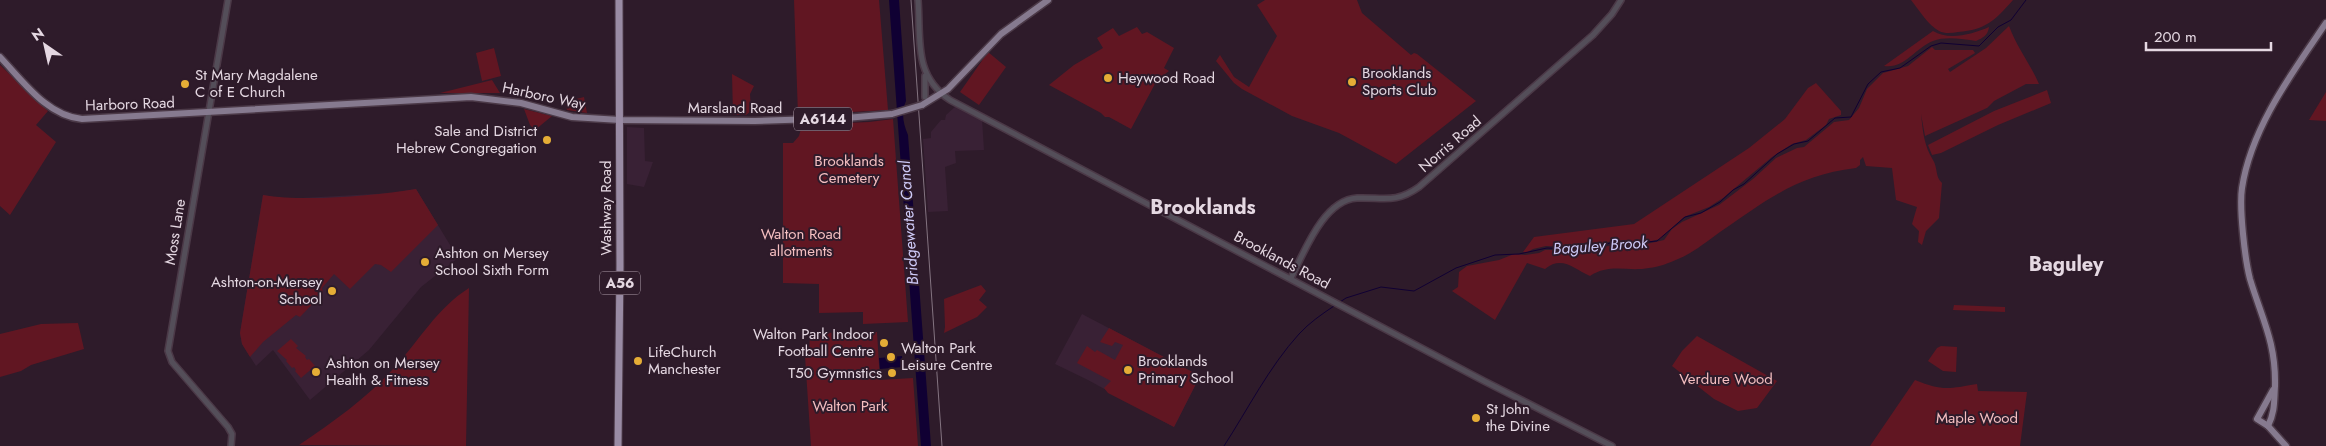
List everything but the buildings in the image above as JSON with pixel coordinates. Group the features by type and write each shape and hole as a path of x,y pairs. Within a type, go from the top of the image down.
{"highway":[{"name":"Washway Road","path":"618,446 619,0"}],"main road":[{"name":"Marsland Road","path":"620,120 755,121 846,118 892,114 922,105 942,94 1001,34 1048,0"},
{"path":"2268,426 2275,408 2274,350 2250,277 2242,190 2251,151 2298,64 2326,23"},
{"name":"Harboro Road","path":"0,57 45,103 70,117 95,119 433,100"},
{"name":"Harboro Way","path":"433,100 492,98 530,105 572,117 620,120"},
{"path":"922,105 925,98"},
{"path":"2275,387 2257,419 2268,426 2286,446"}],"street":[{"name":"Moss Lane","path":"228,0 214,73 210,113 169,335 168,354 172,362 228,426 232,434 231,446"},
{"path":"918,0 925,98"},
{"name":"Norris Road","path":"1291,278 1324,217 1334,208 1352,199 1384,200 1399,198 1419,187 1593,36 1621,0"},
{"path":"924,72 933,86 942,94"},
{"name":"Brooklands Road","path":"942,94 1346,308 1612,446"}],"shaded area":[{"path":"956,106 982,119 984,150 955,151 956,163 945,167 948,211 928,212 923,139 931,138 931,132 941,120 945,120 946,115"},
{"path":"627,127 644,128 645,161 653,162 644,187 627,184"},
{"name":"Ashton-on-Mersey School","path":"416,189 458,258 421,287 369,350 310,400 273,350 256,366 242,344 240,333 263,195 284,199 392,193"},
{"name":"Brooklands Primary School","path":"1082,314 1200,376 1174,427 1055,364"}],"green space":[{"name":"Brooklands Cemetery","path":"794,0 879,0 888,110 798,115"},
{"name":"Brooklands Sports Club","path":"1265,0 1357,0 1362,13 1411,55 1417,54 1476,101 1396,164 1339,133 1292,116 1242,89 1234,83 1216,61 1220,55 1234,77 1249,87 1277,36 1257,5"},
{"path":"1911,0 2013,0 2001,13 1983,26 1968,31 1944,33 1931,25"},
{"path":"2009,26 2039,84 2026,84 1994,101 1987,108 1925,136 1921,114 1926,144 1935,163 1938,178 1942,183 1939,218 1926,231 1922,245 1918,242 1919,231 1912,224 1917,207 1896,200 1892,168 1866,166 1863,157 1860,160 1860,165 1856,168 1816,176 1783,191 1753,209 1684,257 1664,265 1641,269 1605,270 1590,276 1562,263 1551,265 1545,269 1527,263 1495,320 1452,291 1458,287 1459,272 1467,266 1499,260 1514,254 1525,255 1545,250 1569,250 1586,246 1618,245 1629,248 1664,240 1672,229 1682,222 1719,205 1753,179 1776,158 1797,148 1804,147 1834,122 1849,120 1859,108 1867,89 1883,73 1908,66 1932,47 1935,50 1973,50 1975,53 1948,69 1950,72 1986,48"},
{"name":"Heywood Road","path":"1137,27 1142,34 1147,32 1174,48 1164,68 1169,71 1157,80 1131,129 1109,117 1105,117 1049,85 1074,65 1103,48 1097,38 1113,28 1119,36"},
{"path":"1989,27 1985,36 1976,41 1954,38 1938,39 1927,44 1898,64 1884,66 1933,31 1946,36 1954,36 1976,32"},
{"path":"494,48 501,76 482,81 476,53"},
{"path":"988,52 1006,67 979,105 960,92"},
{"path":"0,65 48,111 36,125 56,142 10,215 0,206"},
{"path":"732,74 754,86 750,94 751,111 746,115 733,115"},
{"path":"492,80 500,93 440,93"},
{"path":"1816,83 1841,111 1841,115 1829,119 1826,125 1806,140 1792,144 1772,157 1723,198 1709,207 1684,217 1660,239 1644,243 1612,241 1600,244 1589,242 1567,247 1546,246 1526,253 1523,252 1534,237 1634,224 1749,148 1785,119 1808,88"},
{"path":"2047,90 2051,103 1998,125 1941,153 1932,155 1928,145 1994,111"},
{"path":"2326,92 2326,121 2309,120"},
{"path":"584,97 587,113 567,110 565,102"},
{"path":"524,109 552,116 535,130 530,125"},
{"name":"Brooklands Cemetery","path":"893,119 908,322 863,324 863,312 819,313 819,284 783,283 783,143 793,143 799,136 802,125"},
{"path":"416,189 438,225 391,272 381,265 375,264 350,289 334,274 322,288 323,293 300,317 296,315 263,342 250,357 242,344 240,333 263,195 319,198 380,194"},
{"path":"981,285 986,291 979,300 987,307 977,317 944,333 944,299"},
{"path":"469,288 466,446 299,445 337,419 384,379 447,305"},
{"path":"1954,305 2005,307 2005,312 1953,310"},
{"path":"78,323 84,349 31,365 21,371 0,377 0,334 41,324"},
{"name":"Brooklands Primary School","path":"1109,328 1200,376 1174,427 1108,393 1104,388 1111,381 1077,363 1087,346 1095,352 1097,350 1115,360 1123,345 1115,342 1112,346 1100,342"},
{"name":"Walton Park","path":"877,332 880,380 913,378 918,446 811,446 805,356 809,355 810,333"},
{"name":"Verdure Wood","path":"1697,336 1777,381 1757,408 1738,411 1714,399 1672,366 1682,351"},
{"path":"291,339 298,346 296,348 315,366 301,378 294,367 292,368 287,360 277,351"},
{"path":"1941,346 1957,347 1956,372 1943,371 1928,361 1937,348"},
{"name":"Maple Wood","path":"1915,380 1945,388 1977,384 1978,391 2027,392 2020,446 1870,446"}],"water":[{"name":"Bridgewater Canal","path":"889,0 899,0 906,101 903,118 908,135 931,446 921,446"},
{"path":"902,356 903,367 880,369 879,358"}],"waterway":[{"name":"Baguley Brook","path":"1340,302 1346,298 1381,287 1414,291 1456,268 1495,255 1519,254 1547,248 1570,249 1588,243 1601,246 1613,242 1626,244 1657,241 1685,217 1701,213 1720,202 1733,190 1744,184 1777,154 1794,144 1808,141 1835,118 1851,117 1868,84 1881,72 1900,68 1931,46 1941,43 1979,46 1998,27 2011,20 2026,0"},
{"name":"Baguley Brook","path":"1224,446 1268,374 1288,347 1307,326 1334,306"}],"tram line":[{"path":"911,0 942,446"}],"place":[{"name":"Heywood Road","path":"1108,78"},
{"name":"Brooklands Sports Club","path":"1352,82"},
{"name":"St Mary Magdalene C of E Church","path":"185,84"},
{"name":"Sale and District Hebrew Congregation","path":"547,140"},
{"name":"Ashton on Mersey School Sixth Form","path":"425,262"},
{"name":"Ashton-on-Mersey School","path":"332,291"},
{"name":"Walton Park Indoor Football Centre","path":"884,343"},
{"name":"Walton Park Leisure Centre","path":"891,357"},
{"name":"LifeChurch Manchester","path":"638,361"},
{"name":"Brooklands Primary School","path":"1128,370"},
{"name":"Ashton on Mersey Health & Fitness","path":"316,372"},
{"name":"T50 Gymnstics","path":"892,373"},
{"name":"St John the Divine","path":"1476,418"}],"district":[{"name":"Brooklands","path":"1203,207"},
{"name":"Baguley","path":"2066,264"}],"park label":[{"name":"Walton Road allotments","path":"801,242"}]}
